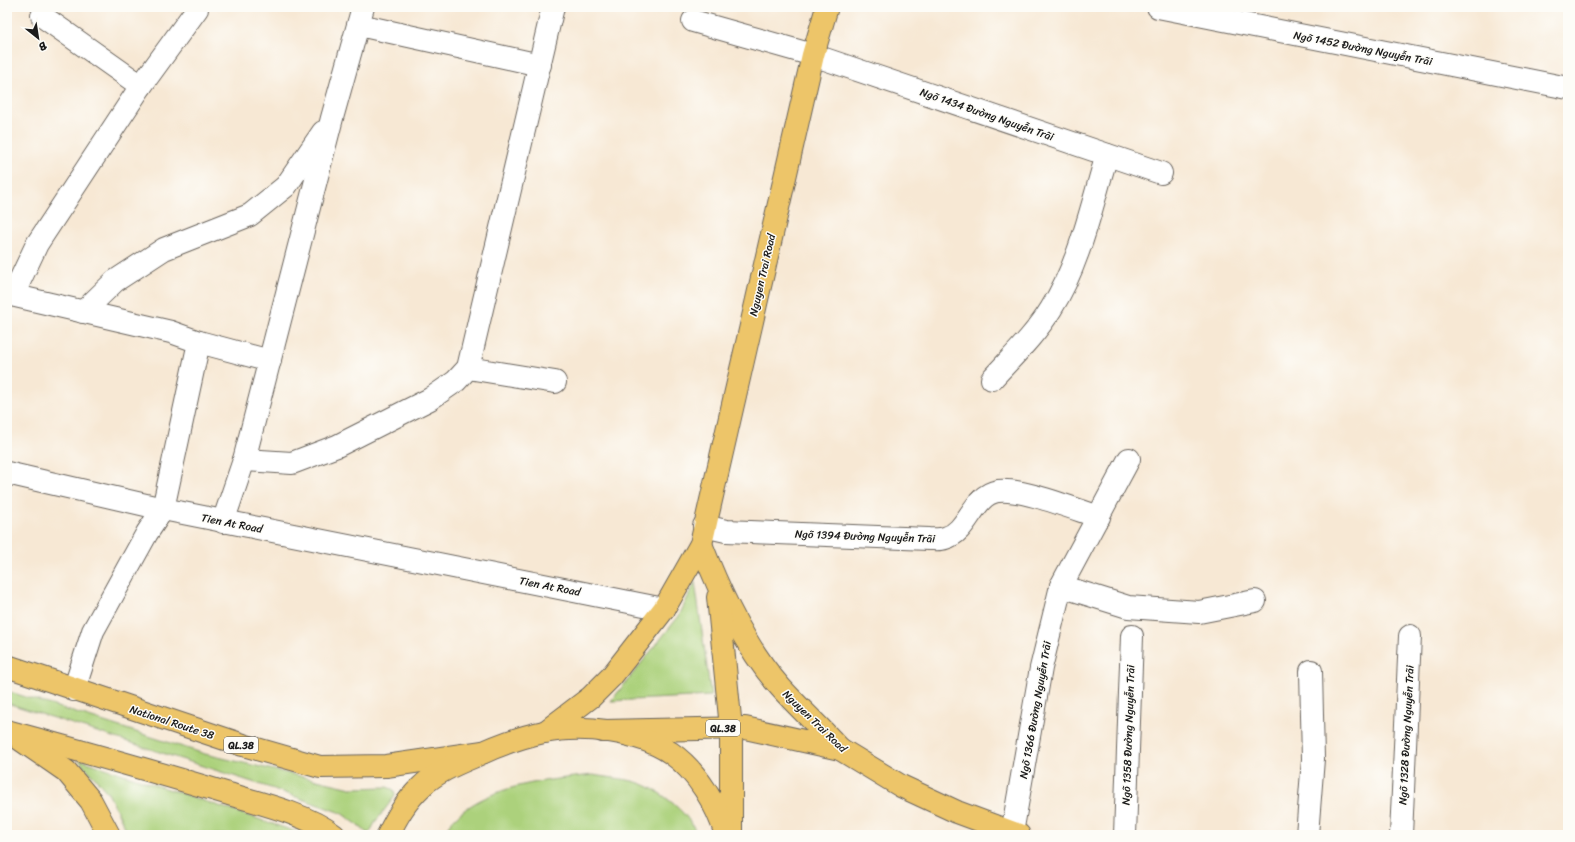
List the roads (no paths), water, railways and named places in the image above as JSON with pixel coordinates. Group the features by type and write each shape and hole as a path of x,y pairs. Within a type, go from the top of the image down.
{"main road":[{"name":"Nguyen Trai Road","path":"545,732 591,697 611,677 664,609 703,535 812,55 827,7"},
{"name":"Nguyen Trai Road","path":"703,535 717,586 735,620 760,660 780,687 840,749 902,786 957,812 1016,834"},
{"path":"717,586 731,728 731,835"},
{"name":"National Route 38","path":"7,666 74,690 243,745 320,767 386,766 483,752"},
{"name":"QL.38","path":"603,731 745,728 840,749"},
{"path":"388,835 403,808 422,786 449,768 508,742 545,732 582,730 617,732 648,742 672,754 682,763 705,791 716,809 726,835"},
{"path":"7,731 66,771 91,801 109,835"},
{"path":"7,731 138,766 270,806 293,814 334,835"}],"street":[{"path":"244,460 292,463 337,446 430,399 456,381 468,368 553,7"},
{"name":"Ngõ 1452 Đường Nguyễn Trãi","path":"1158,7 1568,88"},
{"path":"197,9 141,86 37,244 10,295 171,332 199,342 270,361"},
{"path":"223,522 244,460 332,118 362,12 540,65"},
{"path":"42,16 141,86"},
{"name":"Ngõ 1434 Đường Nguyễn Trãi","path":"693,20 812,55 1161,173"},
{"path":"83,312 115,281 164,249 250,215 286,186 332,118"},
{"path":"992,379 1036,331 1061,293 1073,267 1107,155"},
{"path":"74,690 93,631 147,533 163,509 199,342"},
{"path":"468,368 555,382"},
{"name":"Ngõ 1366 Đường Nguyễn Trãi","path":"1016,834 1041,668 1061,586 1099,517 1128,459"},
{"name":"Tien At Road","path":"7,473 223,522 664,609"},
{"name":"Ngõ 1394 Đường Nguyễn Trãi","path":"703,535 726,532 930,539 945,538 958,531 981,500 997,491 1014,490 1099,517"},
{"path":"1061,586 1128,607 1199,612 1255,601"},
{"name":"Ngõ 1358 Đường Nguyễn Trãi","path":"1125,835 1132,636"},
{"name":"Ngõ 1328 Đường Nguyễn Trãi","path":"1401,835 1410,636"},
{"path":"1307,835 1313,759 1311,670"}]}
